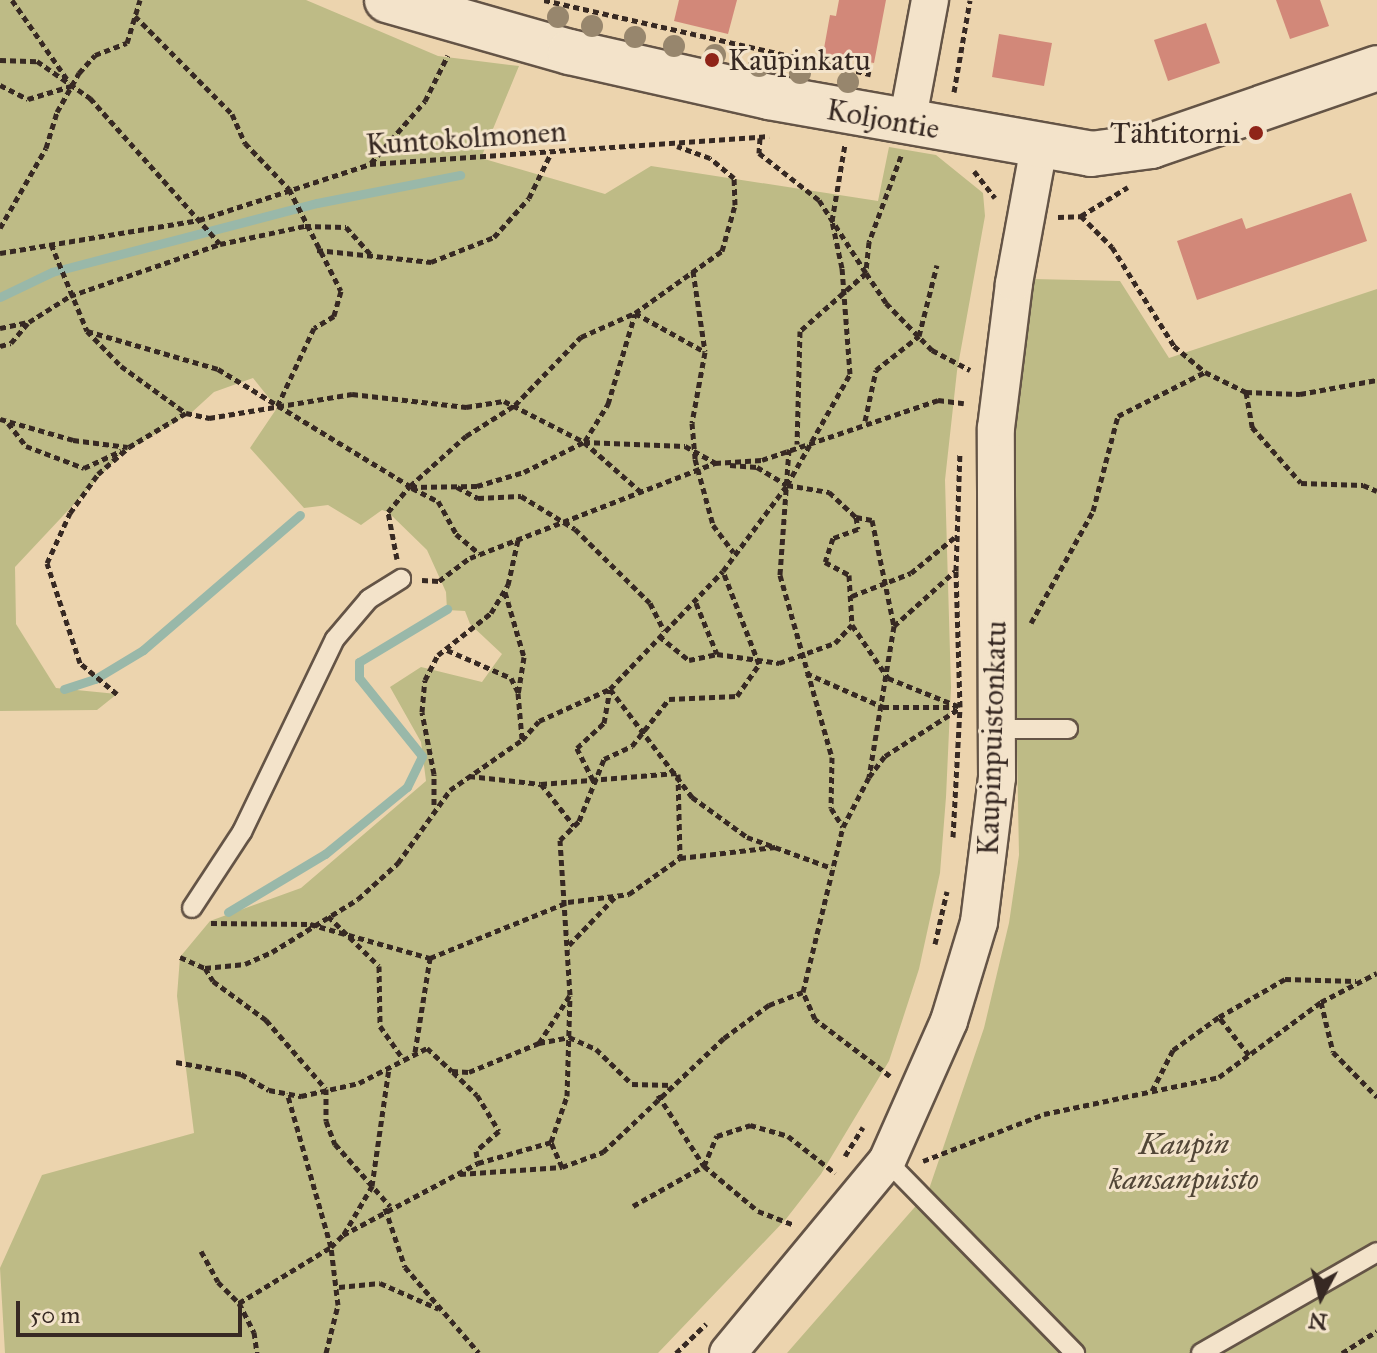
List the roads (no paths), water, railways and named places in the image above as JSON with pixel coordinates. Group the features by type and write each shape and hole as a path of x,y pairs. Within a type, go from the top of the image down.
{"street":[{"name":"Koljontie","path":"387,0 463,23 723,87 909,116 1039,147 1091,154 1136,150 1377,68"},
{"path":"909,116 930,0"},
{"name":"Kaupinpuistonkatu","path":"728,1353 896,1168 949,1021 979,922 991,853 997,729 996,428 1014,283 1039,147"}],"lane":[{"path":"192,908 242,832 335,639 369,599 401,579"},
{"path":"997,729 1068,729"},
{"path":"896,1168 1075,1353"},
{"path":"1201,1353 1377,1252"}],"waterway":[{"path":"0,297 52,272 317,203 460,175"},
{"path":"64,689 95,679 143,650 300,515"},
{"path":"228,912 325,854 407,787 422,756 359,678 359,662 447,609"}],"place":[{"name":"Kaupinkatu","path":"712,60"},
{"name":"Tähtitorni","path":"1256,133"}],"park label":[{"name":"Kaupin kansanpuisto","path":"1184,1161"}]}
